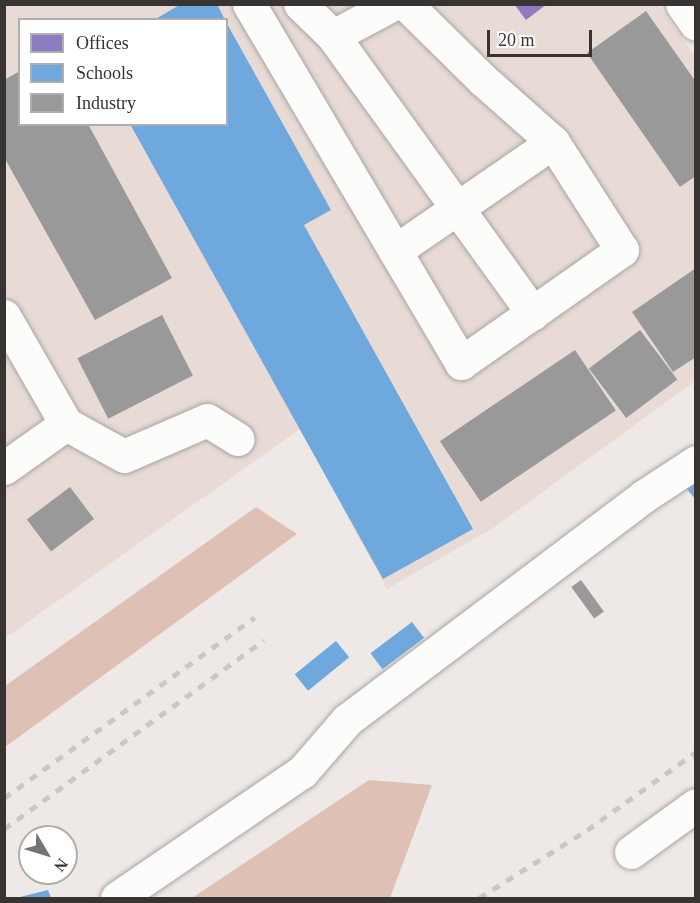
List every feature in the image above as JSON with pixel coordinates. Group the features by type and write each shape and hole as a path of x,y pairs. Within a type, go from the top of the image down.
{"lane":[{"path":"249,4 461,363 622,250 553,142 483,80 406,4"},
{"path":"300,4 333,36 533,312"},
{"path":"333,36 393,4"},
{"path":"682,4 696,24"},
{"path":"394,251 553,142"},
{"path":"4,316 66,424 124,456 207,420 238,439"},
{"path":"4,468 66,424"},
{"path":"117,898 302,772 347,720 644,496 696,462"},
{"path":"631,852 696,805"}],"shaded area":[{"path":"5,5 658,5 695,56 695,381 493,528 387,589 300,429 5,638"},
{"path":"256,507 297,534 5,747 5,686"},
{"path":"369,780 432,785 390,898 192,898"}],"building: Offices":[{"path":"514,4 547,4 526,20"}],"building: Schools":[{"path":"181,4 217,4 224,18 157,18"},
{"path":"228,26 331,210 304,225 473,529 383,579 131,126 228,126"},
{"path":"696,481 696,500 686,488"},
{"path":"412,622 424,638 383,669 370,653"},
{"path":"336,641 349,657 308,691 295,674"},
{"path":"48,890 51,898 16,898"}],"building: Industry":[{"path":"646,11 696,82 696,176 680,187 587,53"},
{"path":"18,72 18,126 89,126 172,278 95,320 4,157 4,80"},
{"path":"696,268 696,357 673,372 632,312"},
{"path":"162,315 193,376 108,419 77,358"},
{"path":"640,330 677,380 626,418 589,369"},
{"path":"575,350 616,411 481,502 440,441"},
{"path":"70,487 94,519 51,551 27,519"},
{"path":"581,580 604,612 594,619 571,587"}],"railway":[{"path":"4,798 255,617"},
{"path":"4,829 264,640"},
{"path":"479,898 587,830 696,752"}]}
